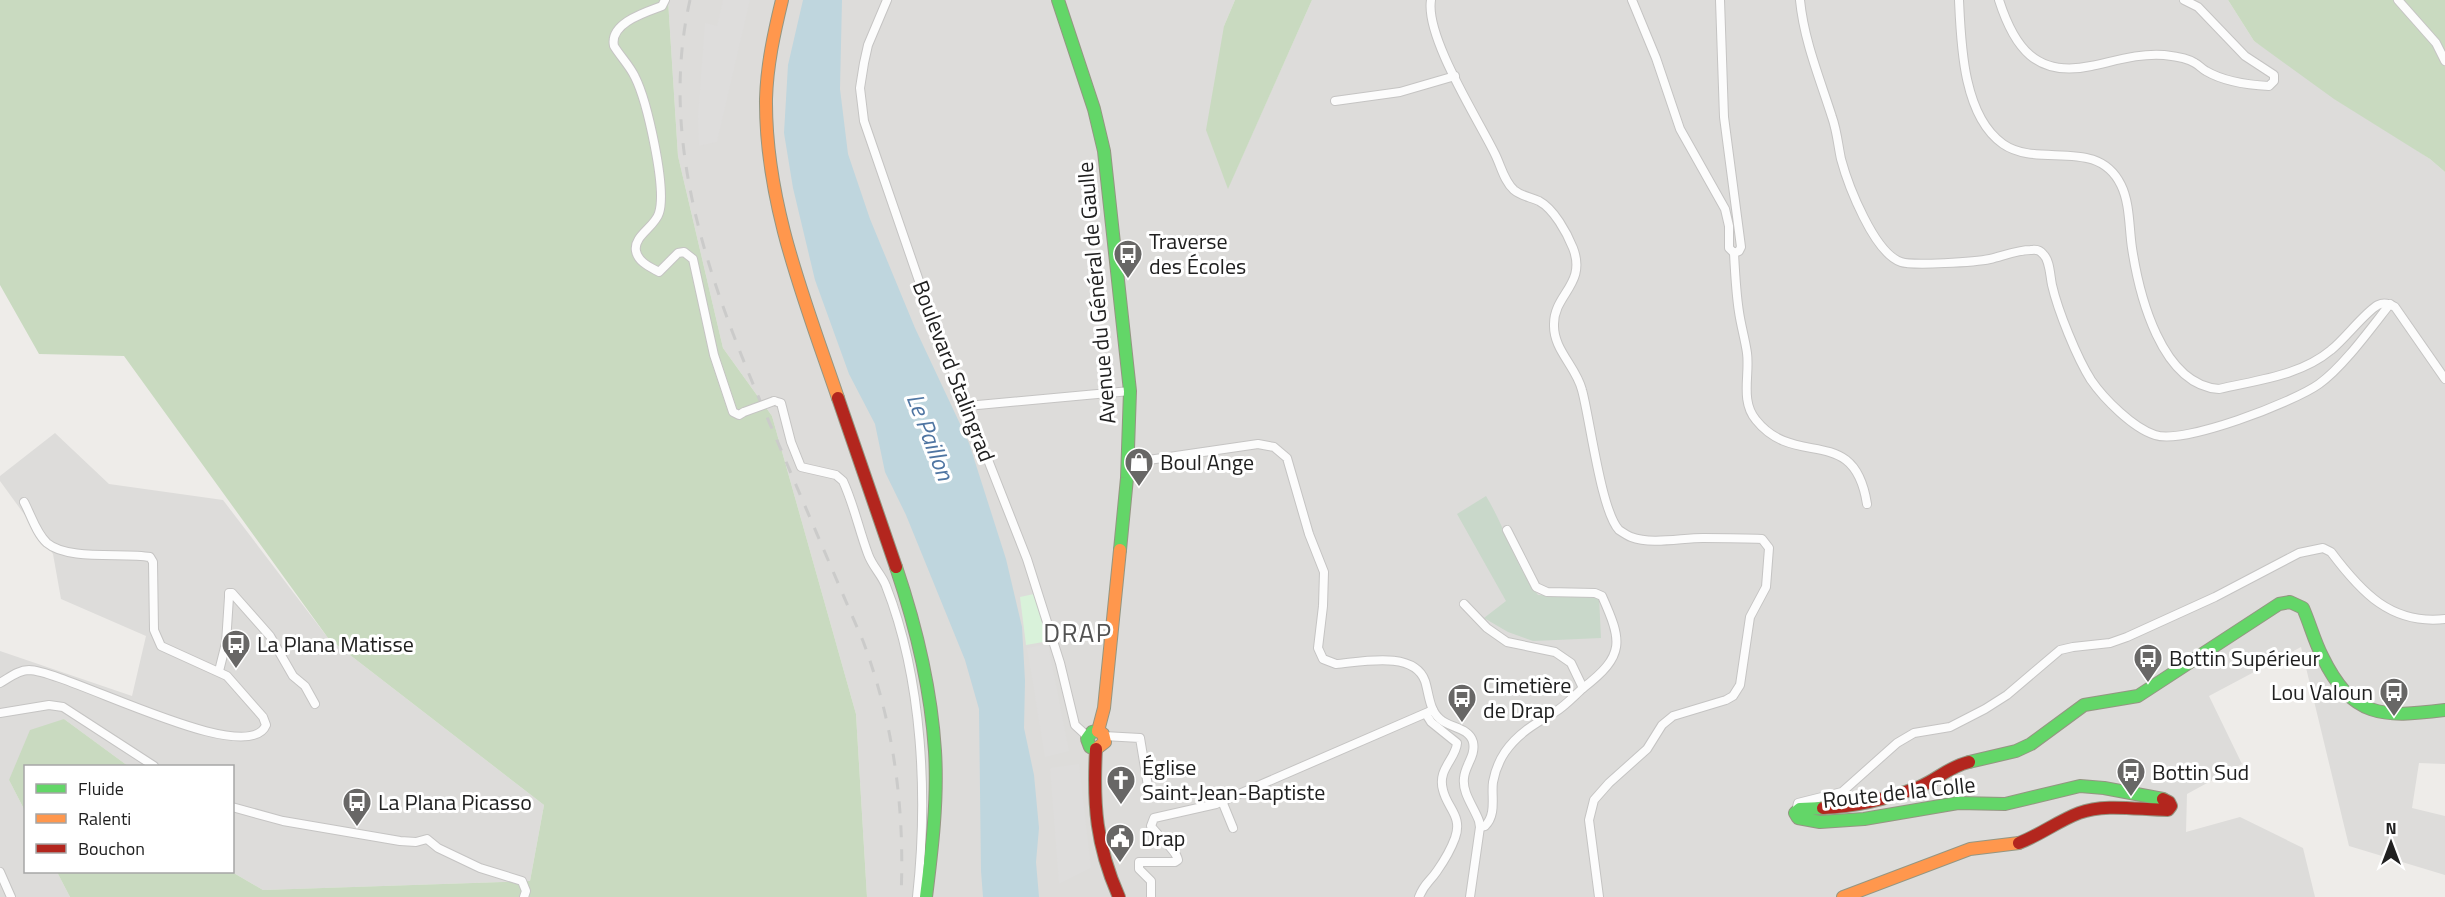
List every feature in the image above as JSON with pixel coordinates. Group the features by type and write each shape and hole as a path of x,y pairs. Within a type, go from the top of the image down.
{"street":[{"path":"665,0 662,6 644,11 629,20 618,31 613,41 634,76 648,114 660,188 659,214 635,249 639,260 659,272 678,254 684,252 693,259 714,355 733,411 736,414 774,401 781,404 791,442 801,467 836,475 843,481 871,560 885,583 900,633 914,704 922,775 917,897"},
{"path":"782,0 772,61 767,134 774,200 798,285 902,586 915,635 933,733 931,865 926,897"},
{"path":"789,0 772,61 776,166 792,242 908,585 922,634 940,735 942,772 933,897"},
{"name":"Boulevard Stalingrad","path":"887,0 868,45 864,63 860,88 864,121 929,310 1027,559 1060,663 1075,725 1096,735"},
{"name":"Avenue du Général de Gaulle","path":"1058,0 1094,110 1104,151 1130,391 1128,463 1108,674 1104,708 1096,735"},
{"path":"1431,0 1430,9 1438,37 1504,176 1513,189 1546,206 1564,231 1572,248 1576,260 1574,281 1556,312 1554,335 1582,388 1587,424 1606,501 1619,530 1631,537 1651,540 1762,539 1769,548 1766,587 1750,617 1740,685 1733,696 1673,716 1662,725 1647,749 1609,783 1594,800 1589,820 1599,897"},
{"path":"1632,0 1656,58 1680,129 1725,209 1729,226 1729,248 1734,253 1738,310 1748,355 1746,376 1748,403 1755,419 1783,441 1810,450 1839,455 1855,466 1867,504"},
{"path":"1720,0 1724,117 1741,247 1734,253"},
{"path":"1800,0 1801,17 1833,119 1841,160 1858,203 1882,249 1893,258 1906,263 1986,260 2034,249 2041,252 2047,258 2056,302 2091,380 2117,410 2156,436 2211,429 2289,399 2318,385 2339,366 2393,305"},
{"path":"1959,0 1960,36 1966,73 1975,105 1986,128 2004,145 2029,154 2075,156 2100,162 2112,170 2123,187 2139,289 2155,332 2175,363 2195,382 2209,388 2219,389 2293,372 2312,364 2342,341 2378,305 2393,305"},
{"path":"1999,0 2015,40 2031,56 2050,68 2071,69 2146,55 2162,55 2193,61 2206,72 2242,82 2269,86 2274,81 2274,75 2245,56 2198,7 2184,0"},
{"path":"2398,0 2436,43 2445,61"},
{"path":"1335,101 1400,92 1455,76"},
{"path":"2393,305 2445,379"},
{"path":"967,406 1130,391"},
{"path":"1128,463 1258,444 1274,447 1282,451 1287,458 1309,534 1324,572 1319,654 1328,663 1336,664 1385,660 1408,664 1420,672 1424,678 1431,722 1457,742 1443,774 1443,791 1456,814 1456,836 1436,873 1424,883 1419,897"},
{"path":"0,683 20,671 32,670 70,681 191,728 244,737 260,733 266,725 263,717 223,674 161,646 154,630 153,562 150,557 85,554 50,545 39,533 24,502"},
{"path":"1480,827 1485,826 1490,818 1494,799 1493,784 1497,767 1505,752 1524,730 1557,711 1611,661 1618,640 1615,626 1602,596 1595,593 1547,592 1536,587 1507,530"},
{"path":"1796,811 1798,803 1842,792 1896,742 1918,731 1950,727 1985,709 2007,694 2060,650 2110,643 2127,637 2224,592 2299,553 2323,548 2331,552 2372,598 2408,618 2427,621 2445,619"},
{"path":"223,674 229,593 232,593 270,636 293,676 305,686 315,704"},
{"name":"Route de la Colle","path":"1843,897 1970,849 2021,843 2078,813 2093,809 2106,807 2164,812 2171,806 2167,801 2104,788 2080,786 2005,804 1958,803 1864,819 1809,821 1798,818 1796,811 1807,808 1834,808 1874,800 1921,786 1953,766 2016,751 2031,744 2084,705 2138,696 2279,604 2290,602 2303,608 2322,656 2337,683 2356,704 2371,712 2384,714 2414,714 2445,710"},
{"path":"1464,603 1487,628 1507,642 1555,652 1571,663 1583,688"},
{"path":"0,713 49,705 63,706 152,765"},
{"path":"1151,897 1151,881 1139,869 1139,862 1175,862 1178,860 1177,854 1157,835 1151,821 1154,818 1186,812 1224,800 1429,712"},
{"path":"1429,712 1441,721 1465,732 1472,740 1473,753 1465,772 1464,784 1480,827 1470,897"},
{"path":"1119,897 1106,868 1096,831 1094,799 1096,749 1088,745 1096,735 1140,738 1148,786"},
{"path":"1224,800 1233,828"},
{"path":"234,808 283,820 400,841 416,842 427,839 438,848 480,868 522,881 526,891 524,897"},
{"path":"0,872 11,897"}],"shaded area":[{"path":"668,0 1235,0 1224,26 1228,188 1312,0 2228,0 2254,41 2430,159 2445,172 2445,764 2419,763 2412,808 2445,816 2445,875 2349,846 2301,647 2209,696 2242,764 2187,794 2186,832 2240,817 2303,848 2315,897 867,897 856,714 772,416 723,348 678,156"},
{"path":"723,0 750,0 717,142 699,146 698,116 705,23 717,26"},
{"path":"55,433 109,484 223,500 328,638 544,805 530,881 263,890 234,873 234,765 127,765 64,719 9,780 24,809 24,873 58,873 70,897 0,897 0,651 132,696 146,636 61,599 53,554 0,481 0,476"},
{"path":"1048,644 1069,751 1045,757 1027,648"},
{"path":"1079,764 1091,868 1059,884 1050,768"}],"green space":[{"path":"0,0 668,0 678,156 723,348 772,416 856,714 867,897 70,897 58,873 234,873 263,890 530,881 544,805 328,638 124,356 39,354 0,285"},
{"path":"1235,0 1312,0 1228,189 1206,130 1224,26"},
{"path":"2228,0 2445,0 2445,172 2430,159 2334,99 2254,41"},
{"path":"1486,496 1523,572 1538,595 1599,597 1601,638 1533,641 1508,632 1484,618 1506,601 1457,514"},
{"path":"1034,594 1049,641 1026,645 1020,597"},
{"path":"64,719 127,765 24,765 24,809 9,780 30,730"}],"water":[{"name":"Le Paillon","path":"803,0 842,0 840,89 848,154 870,219 915,328 969,443 1006,559 1022,627 1025,681 1024,728 1034,775 1039,828 1036,862 1039,897 983,897 979,709 965,660 906,515 885,472 875,424 849,374 815,280 793,188 784,133 788,65"}],"railway":[{"path":"690,0 681,58 681,115 687,172 699,228 715,284 735,338 874,672 890,735 899,799 901,897"}],"traffic: fast":[{"path":"1058,0 1094,109 1104,151 1130,391 1127,478 1120,550"},
{"path":"896,567 922,658 933,728 936,769 935,806 926,897"},
{"path":"1969,762 2016,751 2031,744 2084,705 2138,696 2279,604 2290,602 2303,608 2319,650 2333,676 2345,692 2357,702 2386,713 2423,713 2445,710"},
{"path":"1096,749 1090,747 1087,739 1092,732 1098,731"},
{"path":"1823,808 1800,809 1795,813 1798,818 1820,822 1864,819 1958,803 2005,804 2080,786 2163,799"}],"traffic: slow":[{"path":"782,0 771,49 766,99 767,138 772,176 789,251 838,398"},
{"path":"1098,731 1104,708 1120,550"},
{"path":"1096,749 1105,742 1103,734 1098,731"},
{"path":"1843,897 1970,849 2019,843"}],"traffic: jam":[{"path":"838,398 896,567"},
{"path":"1096,749 1095,788 1098,825 1105,860 1119,897"},
{"path":"1823,808 1860,804 1896,795 1919,787 1969,762"},
{"path":"2019,843 2071,816 2089,810 2100,808 2168,810 2171,806 2163,799"}],"place":[{"name":"Traverse des Écoles","path":"1128,280"},
{"name":"Boul Ange","path":"1139,488"},
{"name":"La Plana Matisse","path":"236,670"},
{"name":"Bottin Supérieur","path":"2148,684"},
{"name":"Lou Valoun","path":"2394,718"},
{"name":"Cimetière de Drap","path":"1462,724"},
{"name":"Bottin Sud","path":"2131,798"},
{"name":"Église Saint-Jean-Baptiste","path":"1121,806"},
{"name":"La Plana Picasso","path":"357,828"},
{"name":"Drap","path":"1120,864"}],"district":[{"name":"DRAP","path":"1078,633"}]}
